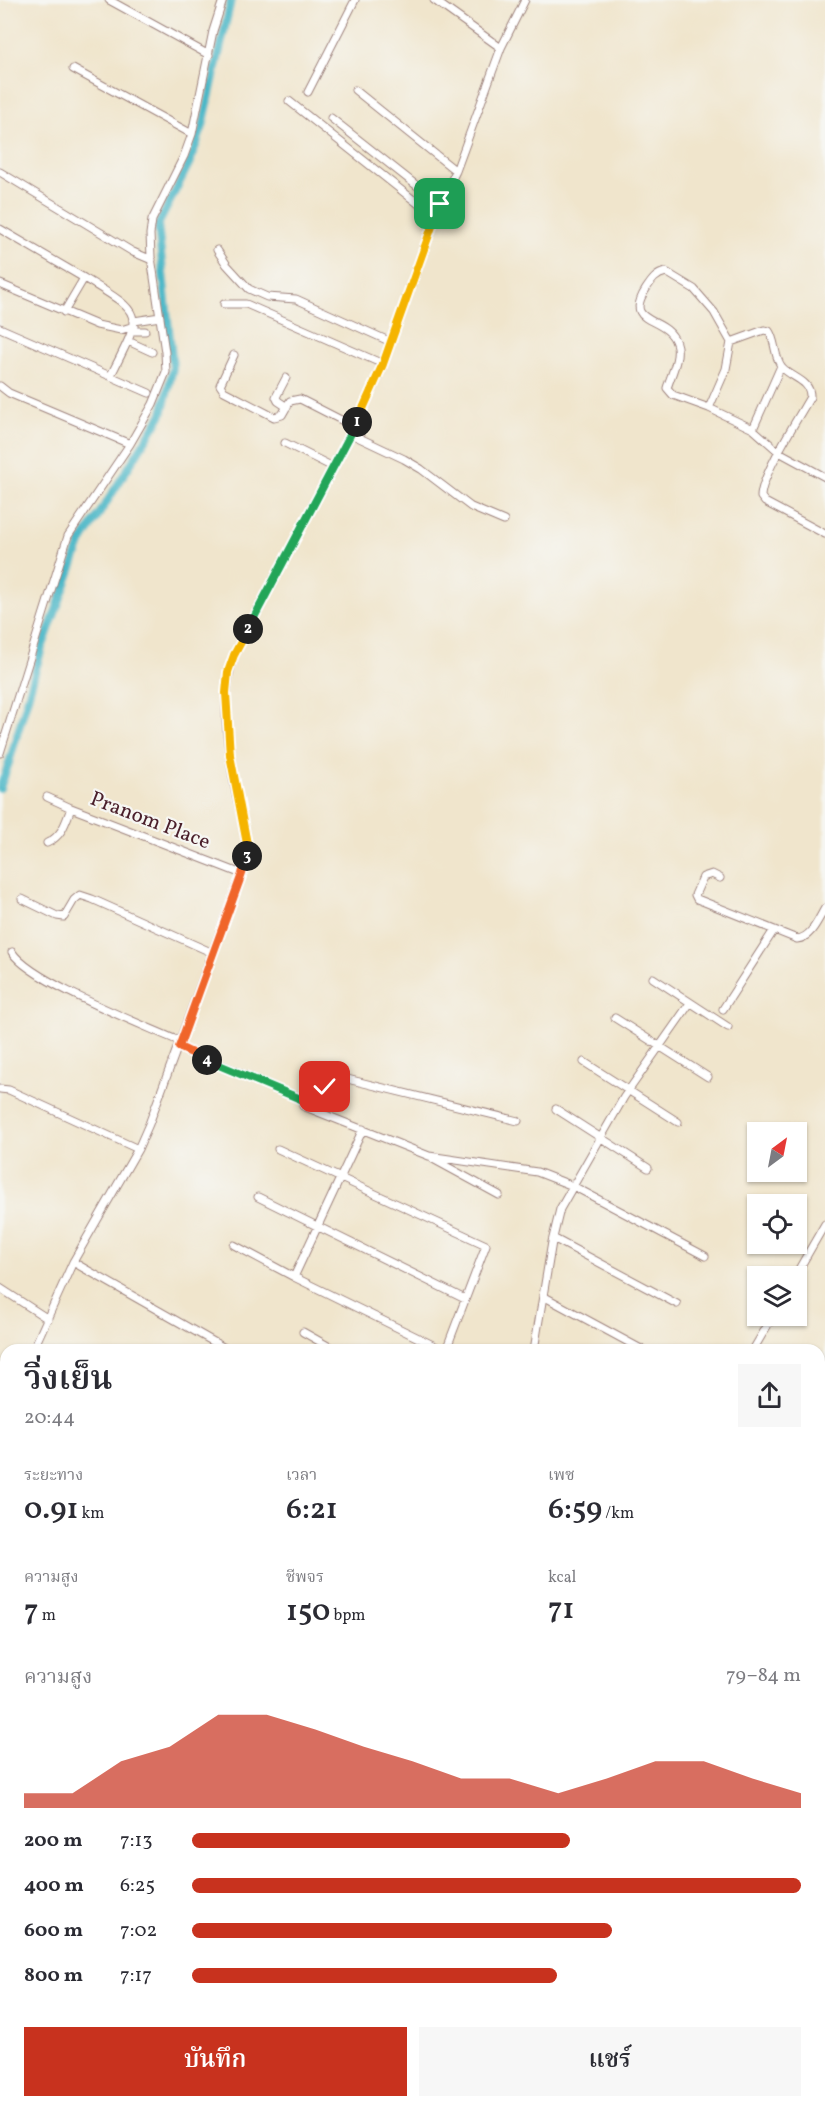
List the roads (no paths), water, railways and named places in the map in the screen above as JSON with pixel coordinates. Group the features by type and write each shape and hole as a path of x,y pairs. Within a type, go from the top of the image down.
{"street":[{"path":"109,0 209,55"},
{"path":"0,753 2,735 68,536 130,444 153,404 166,372 152,260 150,234 152,220 184,156 192,134 213,31 223,0"},
{"path":"308,92 355,0"},
{"path":"434,0 501,48"},
{"path":"36,1344 74,1262 138,1149 180,1045 242,874 248,849 230,755 226,693 228,672 234,655 357,423 383,364 435,217 456,171 501,48 525,0"},
{"path":"73,69 192,134"},
{"path":"355,90 456,171"},
{"path":"289,101 435,217"},
{"path":"331,118 440,204"},
{"path":"0,172 133,252 152,260"},
{"path":"0,229 122,300 133,314 133,326 128,342 111,375"},
{"path":"217,250 249,289 267,297 296,299 391,342"},
{"path":"709,408 726,369 731,342 694,289 674,275 666,272 658,274 639,300 638,308 640,314 668,330 678,345 667,387 669,392 753,429 779,452 825,477"},
{"path":"64,312 84,278"},
{"path":"0,284 64,312 112,329 122,330 160,316"},
{"path":"224,304 246,304 383,364"},
{"path":"133,326 147,331 162,331"},
{"path":"0,328 149,393"},
{"path":"731,342 764,330 769,331 773,336 781,366 753,429"},
{"path":"128,342 152,352"},
{"path":"234,355 220,385 224,391 274,417 282,415 290,401 300,399 345,422 357,423"},
{"path":"781,366 807,385 810,397 779,452 761,490 761,497 765,502 825,534"},
{"path":"286,378 276,397 287,407"},
{"path":"0,386 9,393 130,444"},
{"path":"351,434 404,459 471,507 504,521"},
{"path":"285,443 333,467"},
{"name":"Pranom Place","path":"47,797 242,874"},
{"path":"46,843 58,837 70,808"},
{"path":"720,878 712,874 703,877 695,895 697,899 797,939 809,934 825,908"},
{"path":"22,899 57,916 64,917 74,900 80,895 213,953"},
{"path":"723,1009 774,930"},
{"path":"12,952 19,961 44,979 180,1045 303,1100 312,1101 319,1098 331,1078 335,1076 518,1121"},
{"path":"653,978 728,1027"},
{"path":"535,1344 560,1209 628,1090 690,1003"},
{"path":"615,1018 708,1077"},
{"path":"584,1062 678,1122"},
{"path":"0,1089 9,1090 138,1149"},
{"path":"303,1106 429,1156 499,1195"},
{"path":"556,1109 648,1168"},
{"path":"294,1277 363,1129"},
{"path":"278,1149 486,1245 447,1344"},
{"path":"429,1156 537,1172 573,1186 705,1256"},
{"path":"258,1197 465,1299"},
{"path":"801,1266 825,1224"},
{"path":"554,1238 677,1304"},
{"path":"234,1245 294,1277 433,1344"},
{"path":"74,1262 218,1344"},
{"path":"0,1288 48,1319"},
{"path":"543,1296 632,1344"},
{"path":"757,1344 767,1326"},
{"path":"303,1332 324,1344"}],"waterway":[{"path":"0,788 42,648 81,543 162,414 173,368 158,225 189,164 203,126 231,0"}]}
